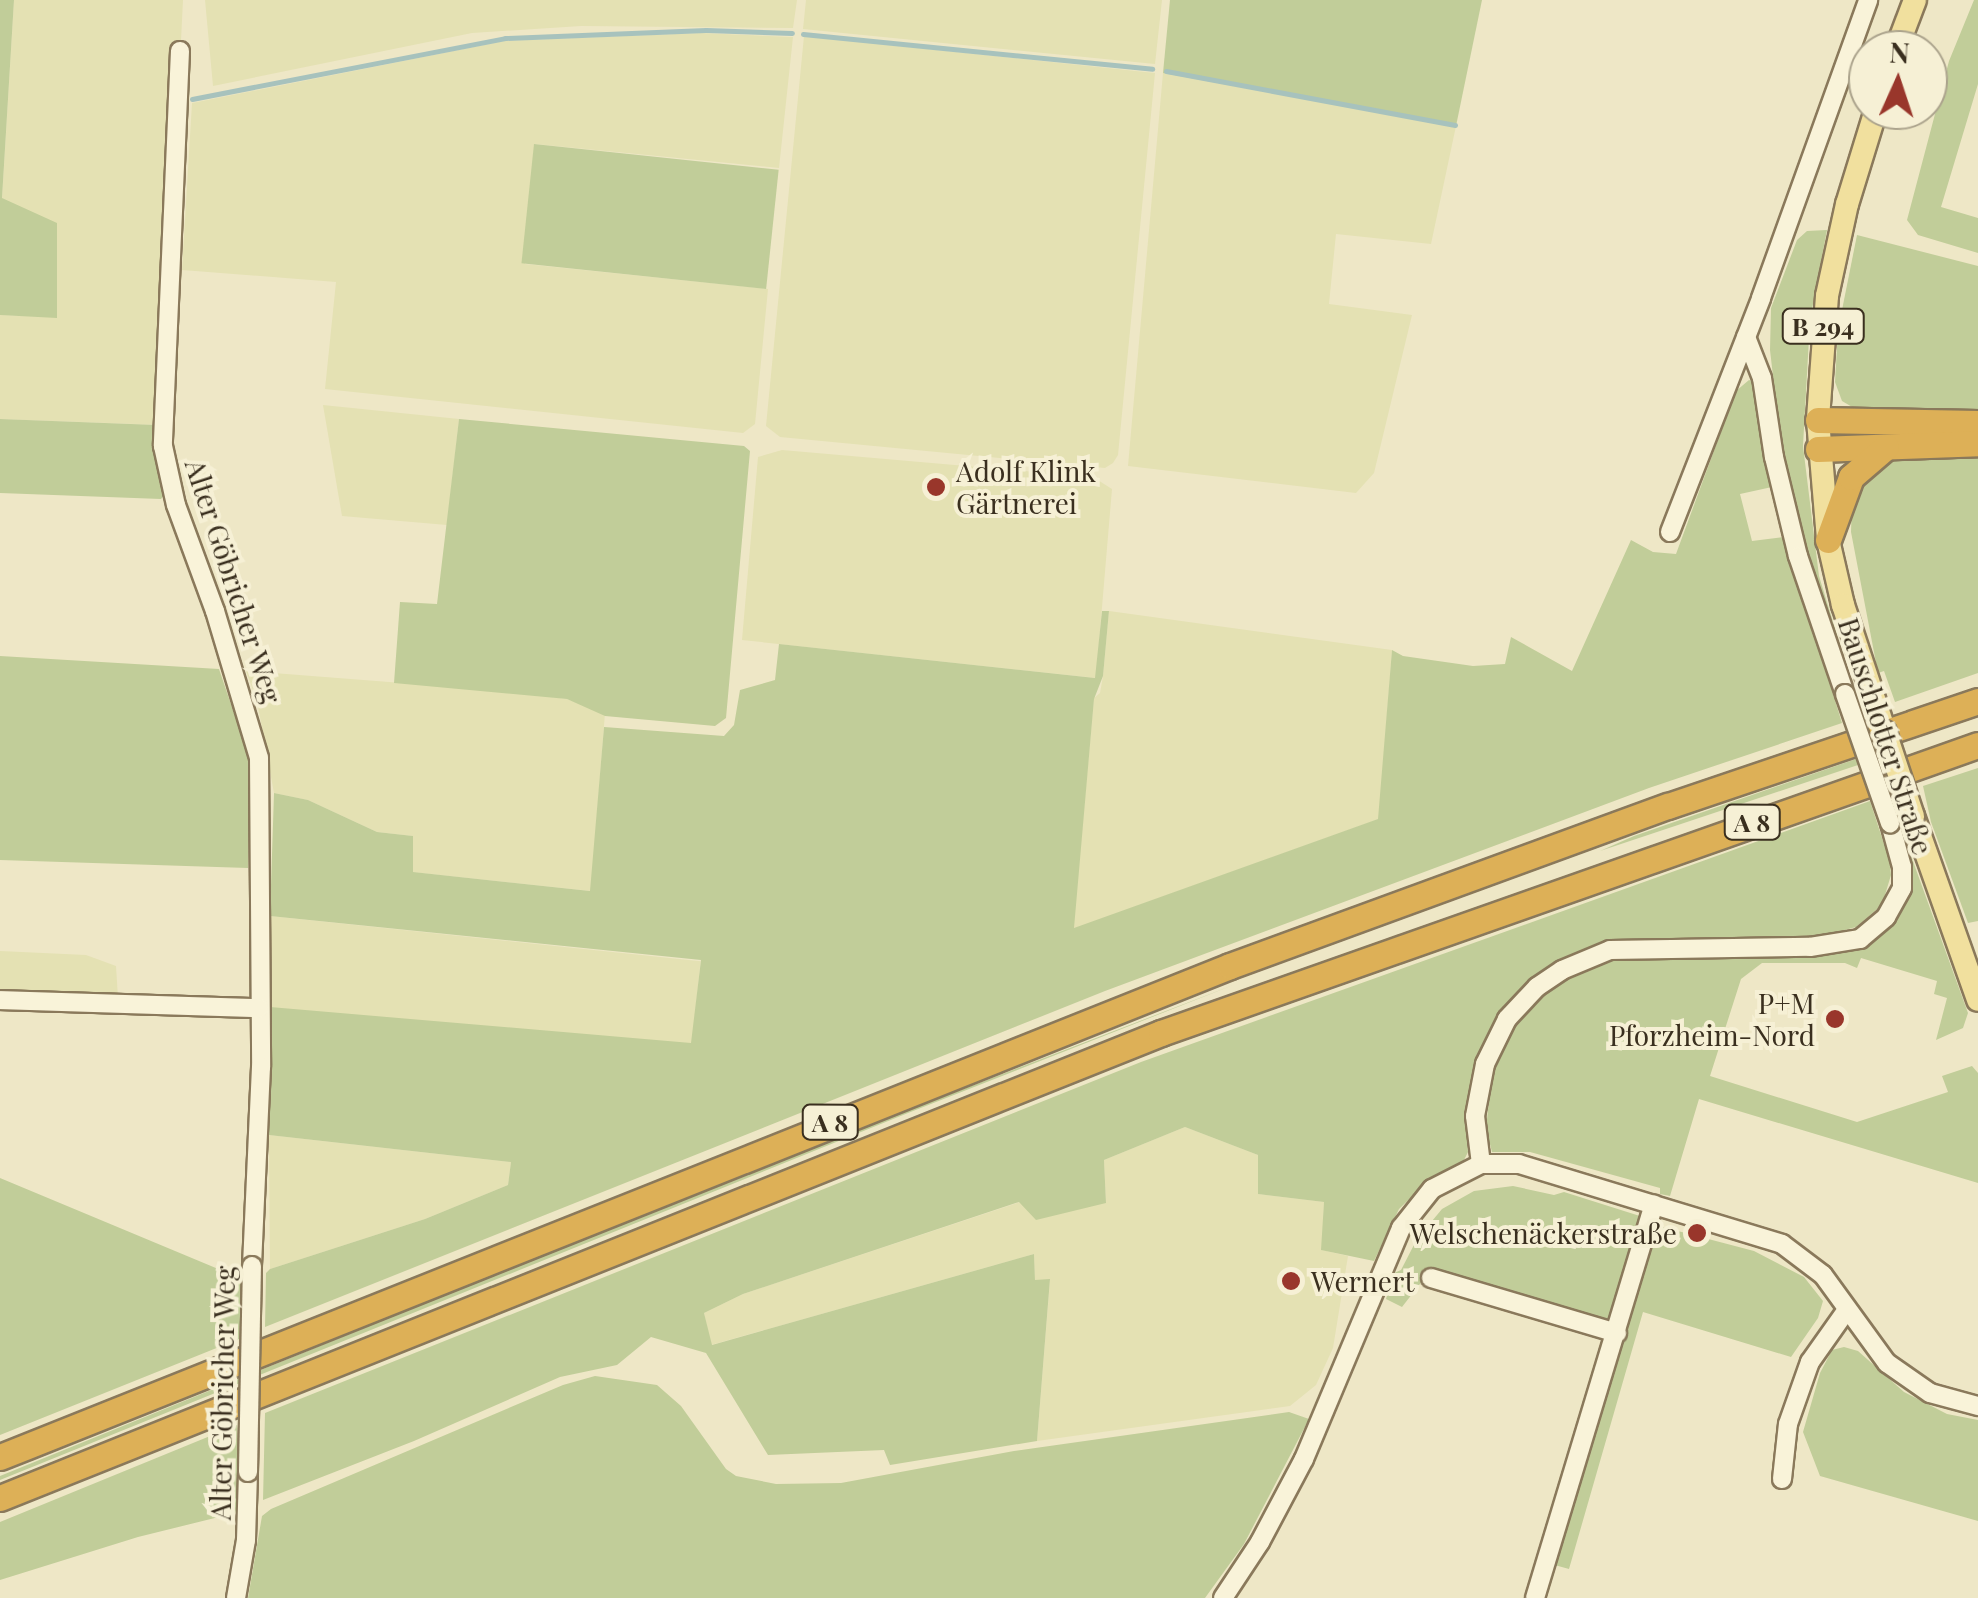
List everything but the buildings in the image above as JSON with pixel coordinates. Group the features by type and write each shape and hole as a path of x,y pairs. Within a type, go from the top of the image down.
{"highway":[{"path":"1818,420 1978,422"},
{"path":"1818,449 1978,443"},
{"path":"1828,540 1851,477 1886,447"},
{"name":"A 8","path":"0,1457 1212,972 1668,806 1978,701"},
{"name":"A 8","path":"0,1498 1142,1040 1618,868 1978,746"}],"main road":[{"path":"1904,30 1915,0"},
{"name":"B 294","path":"1870,130 1840,234 1821,344 1818,449 1828,540 1862,666 1978,1000"}],"street":[{"path":"1670,532 1746,337 1868,0"},
{"name":"Alter Göbricher Weg","path":"180,51 163,446 176,505 215,611 259,758 259,1008 248,1472 246,1540 236,1598"},
{"name":"Bauschlotter Straße","path":"1481,1164 1475,1116 1485,1064 1506,1019 1537,987 1562,970 1610,950 1810,948 1860,939 1886,918 1902,888 1902,867 1890,823 1798,556 1774,458 1762,378 1746,337"},
{"path":"0,1000 259,1008"},
{"path":"1223,1598 1260,1542 1304,1459 1401,1228 1432,1189 1481,1164 1519,1164 1782,1244 1813,1264 1887,1363 1914,1384 1978,1406"},
{"path":"1535,1598 1654,1205"},
{"path":"1431,1278 1618,1333"},
{"path":"1782,1479 1788,1424 1810,1362 1846,1311"}],"shaded area":[{"path":"14,0 183,0 162,425 0,419 0,315 57,317 2,199"},
{"path":"205,0 797,0 793,28 581,26 472,33 213,86"},
{"path":"806,0 1162,0 1155,64 803,29"},
{"path":"701,33 793,37 779,168 535,144 525,264 768,289 755,424 743,433 325,389 336,282 182,270 192,103 504,41"},
{"path":"804,36 1155,73 1118,455 1113,463 1105,468 780,437 766,426"},
{"path":"1163,73 1456,126 1431,244 1336,234 1329,304 1412,315 1374,473 1356,493 1128,466"},
{"path":"323,405 459,419 447,525 342,516"},
{"path":"782,450 1093,477 1112,489 1096,678 742,640 758,457"},
{"path":"1109,611 1392,650 1379,819 1073,929 1094,698 1100,693 1103,676"},
{"path":"246,671 505,691 567,699 605,713 591,891 412,872 413,836 377,832 308,800 274,793 257,701"},
{"path":"270,916 701,961 691,1052 260,1007"},
{"path":"0,951 86,955 116,966 118,998 0,995"},
{"path":"1185,1127 1258,1155 1258,1194 1324,1202 1322,1250 1348,1256 1333,1348 1316,1385 1290,1406 1037,1441 1050,1280 1035,1280 1034,1254 711,1345 704,1313 743,1294 1020,1202 1106,1202 1104,1160"},
{"path":"269,1135 511,1162 508,1185 425,1219 270,1269"}],"green space":[{"path":"0,0 14,0 2,198 57,223 57,318 0,315"},
{"path":"1170,0 1482,0 1456,126 1163,73"},
{"path":"1974,0 1978,0 1978,84 1941,207 1978,218 1978,253 1918,235 1907,220 1931,130 1948,130 1949,61"},
{"path":"534,144 779,170 766,289 521,263"},
{"path":"1827,230 1810,320 1803,446 1819,576 1855,694 1811,580 1782,454 1770,350 1771,308 1797,240 1807,231"},
{"path":"1857,235 1978,266 1978,413 1859,411 1842,401 1835,382 1838,330"},
{"path":"1749,380 1756,383 1772,487 1740,494 1752,541 1784,537 1842,723 1649,788 1105,991 265,1327 266,1273 270,1269 425,1219 508,1185 511,1162 269,1135 270,1007 691,1043 701,960 270,916 274,793 308,800 377,832 413,836 413,872 590,891 604,727 724,736 734,725 740,690 775,680 779,644 1095,678 1102,611 1109,611 1103,676 1094,699 1074,928 1378,819 1392,650 1403,656 1473,666 1505,664 1511,637 1572,671 1631,540 1653,552 1676,554 1736,391"},
{"path":"0,419 157,425 166,493 161,499 0,493"},
{"path":"459,419 744,446 750,451 726,718 715,726 605,716 567,699 394,683 400,602 437,604"},
{"path":"1978,450 1978,673 1895,702 1884,671 1878,673 1851,532 1852,498 1875,463 1885,458"},
{"path":"0,656 219,669 251,763 248,868 0,860"},
{"path":"1856,759 1858,765 1600,851 1634,836"},
{"path":"1978,768 1978,921 1968,923 1931,822 1923,786"},
{"path":"1870,801 1884,844 1888,844 1891,875 1882,905 1856,927 1818,937 1612,943 1561,960 1516,994 1490,1029 1477,1057 1466,1114 1468,1152 1462,1164 1430,1179 1399,1209 1374,1261 1321,1250 1324,1202 1258,1194 1258,1155 1185,1127 1104,1160 1106,1203 1036,1220 1019,1202 743,1294 704,1313 712,1345 1034,1254 1035,1280 1050,1279 1037,1441 890,1465 884,1450 768,1455 706,1353 651,1337 617,1365 560,1377 414,1441 263,1500 265,1413 1141,1062"},
{"path":"1910,853 1968,1013 1963,1028 1936,1040 1947,998 1934,994 1937,981 1861,958 1857,968 1845,963 1762,963 1741,979 1710,1076 1857,1122 1948,1092 1942,1076 1972,1066 1978,1073 1978,1183 1699,1099 1670,1196 1660,1194 1660,1188 1530,1152 1492,1152 1486,1129 1492,1072 1512,1030 1538,998 1572,973 1609,959 1657,954 1830,951 1907,895"},
{"path":"1236,984 0,1480 0,1476 730,1179"},
{"path":"0,1178 235,1276 243,1271 239,1339 0,1435"},
{"path":"1513,1186 1554,1195 1564,1192 1643,1217 1612,1324 1430,1271 1402,1307 1386,1299 1394,1273 1401,1270 1417,1239 1442,1209 1474,1191"},
{"path":"1655,1225 1754,1251 1804,1277 1823,1301 1818,1318 1791,1357 1643,1312 1569,1569 1551,1564"},
{"path":"1844,1347 1858,1351 1904,1392 1947,1414 1978,1420 1978,1521 1820,1476 1803,1432 1820,1373 1832,1350"},
{"path":"595,1376 657,1385 681,1406 726,1469 736,1476 776,1484 841,1483 1014,1451 1289,1412 1309,1419 1244,1544 1205,1598 248,1598 262,1516 271,1509 563,1385"},
{"path":"237,1425 239,1512 138,1537 0,1580 0,1522"}],"waterway":[{"path":"192,99 505,38 706,30 792,33"},
{"path":"803,34 1152,69"},
{"path":"1166,71 1455,125"}],"place":[{"name":"Adolf Klink Gärtnerei","path":"936,487"},
{"name":"P+M Pforzheim-Nord","path":"1835,1019"},
{"name":"Welschenäckerstraße","path":"1697,1233"},
{"name":"Wernert","path":"1291,1281"}]}
